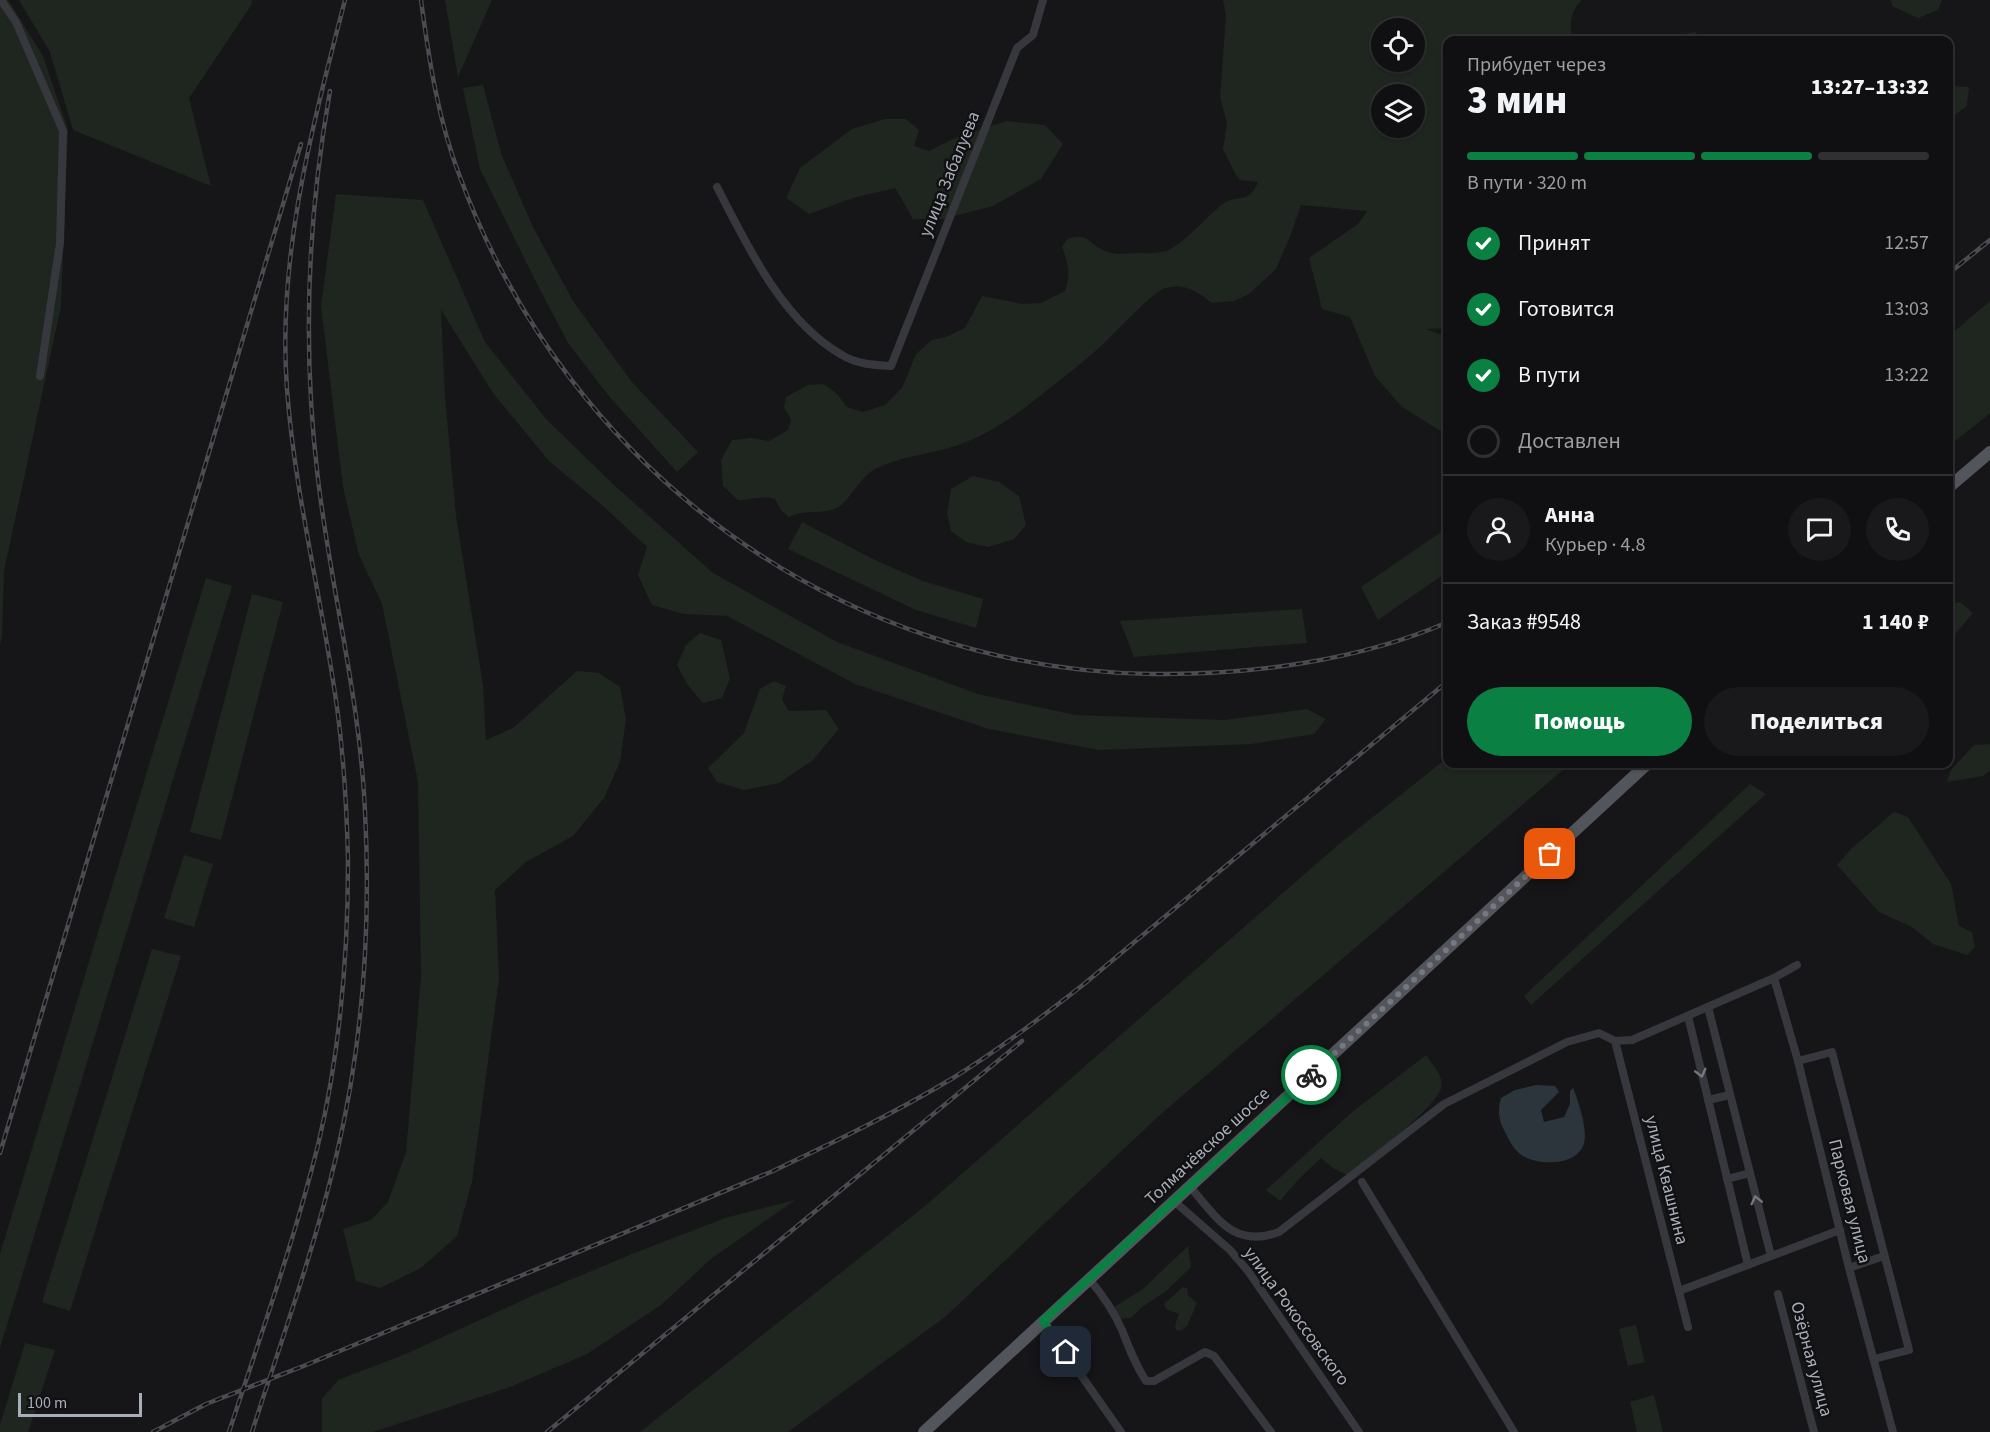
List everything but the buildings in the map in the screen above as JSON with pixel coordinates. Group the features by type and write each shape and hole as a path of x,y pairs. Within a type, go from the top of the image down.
{"main road":[{"path":"1953,484 1990,452"},
{"name":"Толмачёвское шоссе","path":"924,1432 1643,768"}],"street":[{"path":"1,0 16,22 63,130 60,243 40,376"},
{"name":"улица Забалуева","path":"717,187 746,242 789,310 815,337 843,356 871,365 891,366 1017,48 1033,35 1042,0"},
{"path":"1190,1187 1225,1226 1242,1236 1263,1238 1279,1232 1444,1104 1567,1042 1599,1033 1615,1041 1632,1040 1774,978 1797,964"},
{"name":"Парковая улица","path":"1774,978 1798,1061 1849,1268 1893,1432"},
{"path":"1708,1007 1771,1256"},
{"path":"1688,1016 1748,1265"},
{"name":"улица Квашнина","path":"1615,1041 1688,1327"},
{"path":"1798,1061 1832,1052 1909,1350 1874,1359"},
{"path":"1708,1100 1730,1095"},
{"path":"1727,1179 1750,1173"},
{"path":"1362,1182 1514,1432"},
{"name":"улица Рокоссовского","path":"1174,1201 1230,1251 1248,1271 1359,1432"},
{"path":"1679,1291 1840,1230"},
{"path":"1849,1268 1884,1256"},
{"path":"1089,1279 1121,1329 1134,1363 1146,1381 1154,1381 1205,1352 1214,1356 1270,1432"},
{"name":"Озёрная улица","path":"1778,1294 1814,1432"},
{"path":"1043,1321 1121,1432"}],"shaded area":[{"path":"0,0 8,0 43,56 68,130 61,306 4,571 0,645"},
{"path":"19,0 252,0 252,4 189,98 211,186 73,130 50,52"},
{"path":"445,0 492,0 458,77"},
{"path":"1223,0 1582,0 1575,9 1572,19 1572,36 1443,36 1443,328 1426,329 1443,335 1443,433 1402,407 1375,376 1350,317 1322,309 1309,258 1358,224 1367,211 1301,205 1276,269 1249,294 1234,301 1212,303 1183,287 1163,289 1093,354 1012,417 963,443 902,459 875,469 837,508 789,517 781,510 775,499 738,500 723,486 721,460 732,440 751,438 769,441 788,430 791,420 784,407 786,397 808,385 824,384 837,394 847,407 863,412 885,405 902,388 916,354 932,340 946,337 965,328 982,296 1023,304 1041,303 1065,291 1068,269 1062,247 1067,239 1083,237 1103,250 1114,253 1162,252 1178,244 1225,203 1250,194 1258,182 1240,180 1223,149 1227,123 1220,97 1226,15"},
{"path":"1891,0 1942,0 1938,10 1918,18 1892,6"},
{"path":"1696,32 1698,36 1671,36"},
{"path":"483,85 501,153 532,225 573,301 631,381 698,452 677,472 608,395 568,343 536,282 480,169 463,88"},
{"path":"1953,86 1969,87 1967,106 1953,116"},
{"path":"885,119 906,119 919,130 914,146 929,151 959,136 1007,121 1045,125 1063,144 1041,179 993,206 943,219 913,219 895,188 853,198 809,214 786,198 800,168 852,129"},
{"path":"336,194 423,200 485,342 547,420 614,485 713,573 837,642 978,694 1075,715 1224,720 1307,709 1326,719 1314,734 1252,744 1099,750 989,729 855,684 727,616 684,614 652,605 638,575 647,547 602,505 549,461 493,393 441,310 445,397 456,516 483,685 486,740 513,728 577,671 599,673 620,687 626,719 620,762 604,798 573,836 526,862 495,890 499,978 472,1182 457,1236 421,1268 380,1288 356,1281 343,1229 371,1220 388,1202 406,1152 421,977 418,782 382,604 359,555 343,487 321,306"},
{"path":"1990,301 1990,413 1953,443 1953,333"},
{"path":"973,476 999,482 1019,496 1026,525 1014,539 988,547 966,542 951,531 947,513 951,489"},
{"path":"802,522 875,560 923,581 983,599 976,628 916,610 788,549"},
{"path":"1443,531 1443,575 1378,620 1361,587"},
{"path":"206,578 232,586 0,1348 0,1254"},
{"path":"252,594 283,602 221,840 190,832"},
{"path":"1960,602 1973,613 1953,636 1953,604"},
{"path":"1302,609 1307,643 1134,657 1120,621"},
{"path":"700,633 721,640 730,678 722,698 703,703 687,684 677,665 686,645"},
{"path":"774,681 786,686 782,700 789,711 826,710 839,729 813,760 779,783 744,790 717,782 708,768 744,733 760,689"},
{"path":"1990,744 1990,770 1983,776 1947,782 1951,770 1974,745"},
{"path":"1443,761 1443,768 1565,768 1161,1114 945,1317 788,1432 640,1432 925,1206 1339,844"},
{"path":"1750,784 1766,794 1531,1005 1524,996"},
{"path":"1894,812 1908,817 1951,884 1959,926 1972,932 1975,947 1967,955 1933,944 1912,927 1879,912 1837,865 1852,848"},
{"path":"184,855 213,864 194,927 164,918"},
{"path":"152,949 181,956 70,1311 42,1302"},
{"path":"1426,1055 1439,1075 1441,1088 1427,1108 1399,1134 1347,1175 1333,1168 1321,1158 1280,1201 1266,1190 1351,1113"},
{"path":"1536,1085 1555,1086 1559,1092 1541,1110 1544,1122 1564,1117 1570,1104 1570,1091 1573,1088 1582,1115 1585,1137 1580,1151 1566,1160 1548,1162 1523,1156 1513,1146 1502,1125 1499,1116 1501,1098 1515,1090"},
{"path":"795,1200 711,1259 661,1305 587,1354 510,1387 373,1432 322,1432 322,1399 338,1380 408,1353 534,1295 632,1254 725,1218"},
{"path":"1188,1246 1191,1267 1165,1292 1142,1307 1131,1318 1114,1319 1111,1309 1143,1289"},
{"path":"1183,1287 1187,1288 1188,1295 1197,1303 1187,1326 1180,1331 1176,1330 1175,1325 1179,1314 1166,1309 1164,1304"},
{"path":"1636,1325 1645,1362 1628,1366 1619,1329"},
{"path":"25,1343 55,1350 28,1432 0,1432 0,1425"},
{"path":"1654,1395 1663,1432 1637,1432 1630,1402"}],"railway":[{"path":"229,1432 287,1253 318,1145 332,1075 344,968 348,861 342,751 332,674 296,471 287,389 285,339 292,241 300,193 345,0"},
{"path":"421,0 440,112 460,177 508,282 570,378 644,462 729,534 824,592 928,636 1038,664 1154,674 1228,672 1304,663 1378,647 1443,624"},
{"path":"252,1432 307,1261 336,1157 353,1072 366,942 367,855 362,769 318,479 310,381 309,284 312,236 316,188 330,91"},
{"path":"0,1153 301,144"},
{"path":"1953,270 1990,240"},
{"path":"153,1432 206,1404 306,1365 773,1171 864,1127 931,1091 1004,1045 1084,984 1443,685"},
{"path":"547,1432 1022,1041"}],"way so far":[{"path":"1311,1075 1550,854"}],"route":[{"path":"1066,1352 1043,1321 1311,1075"}]}
